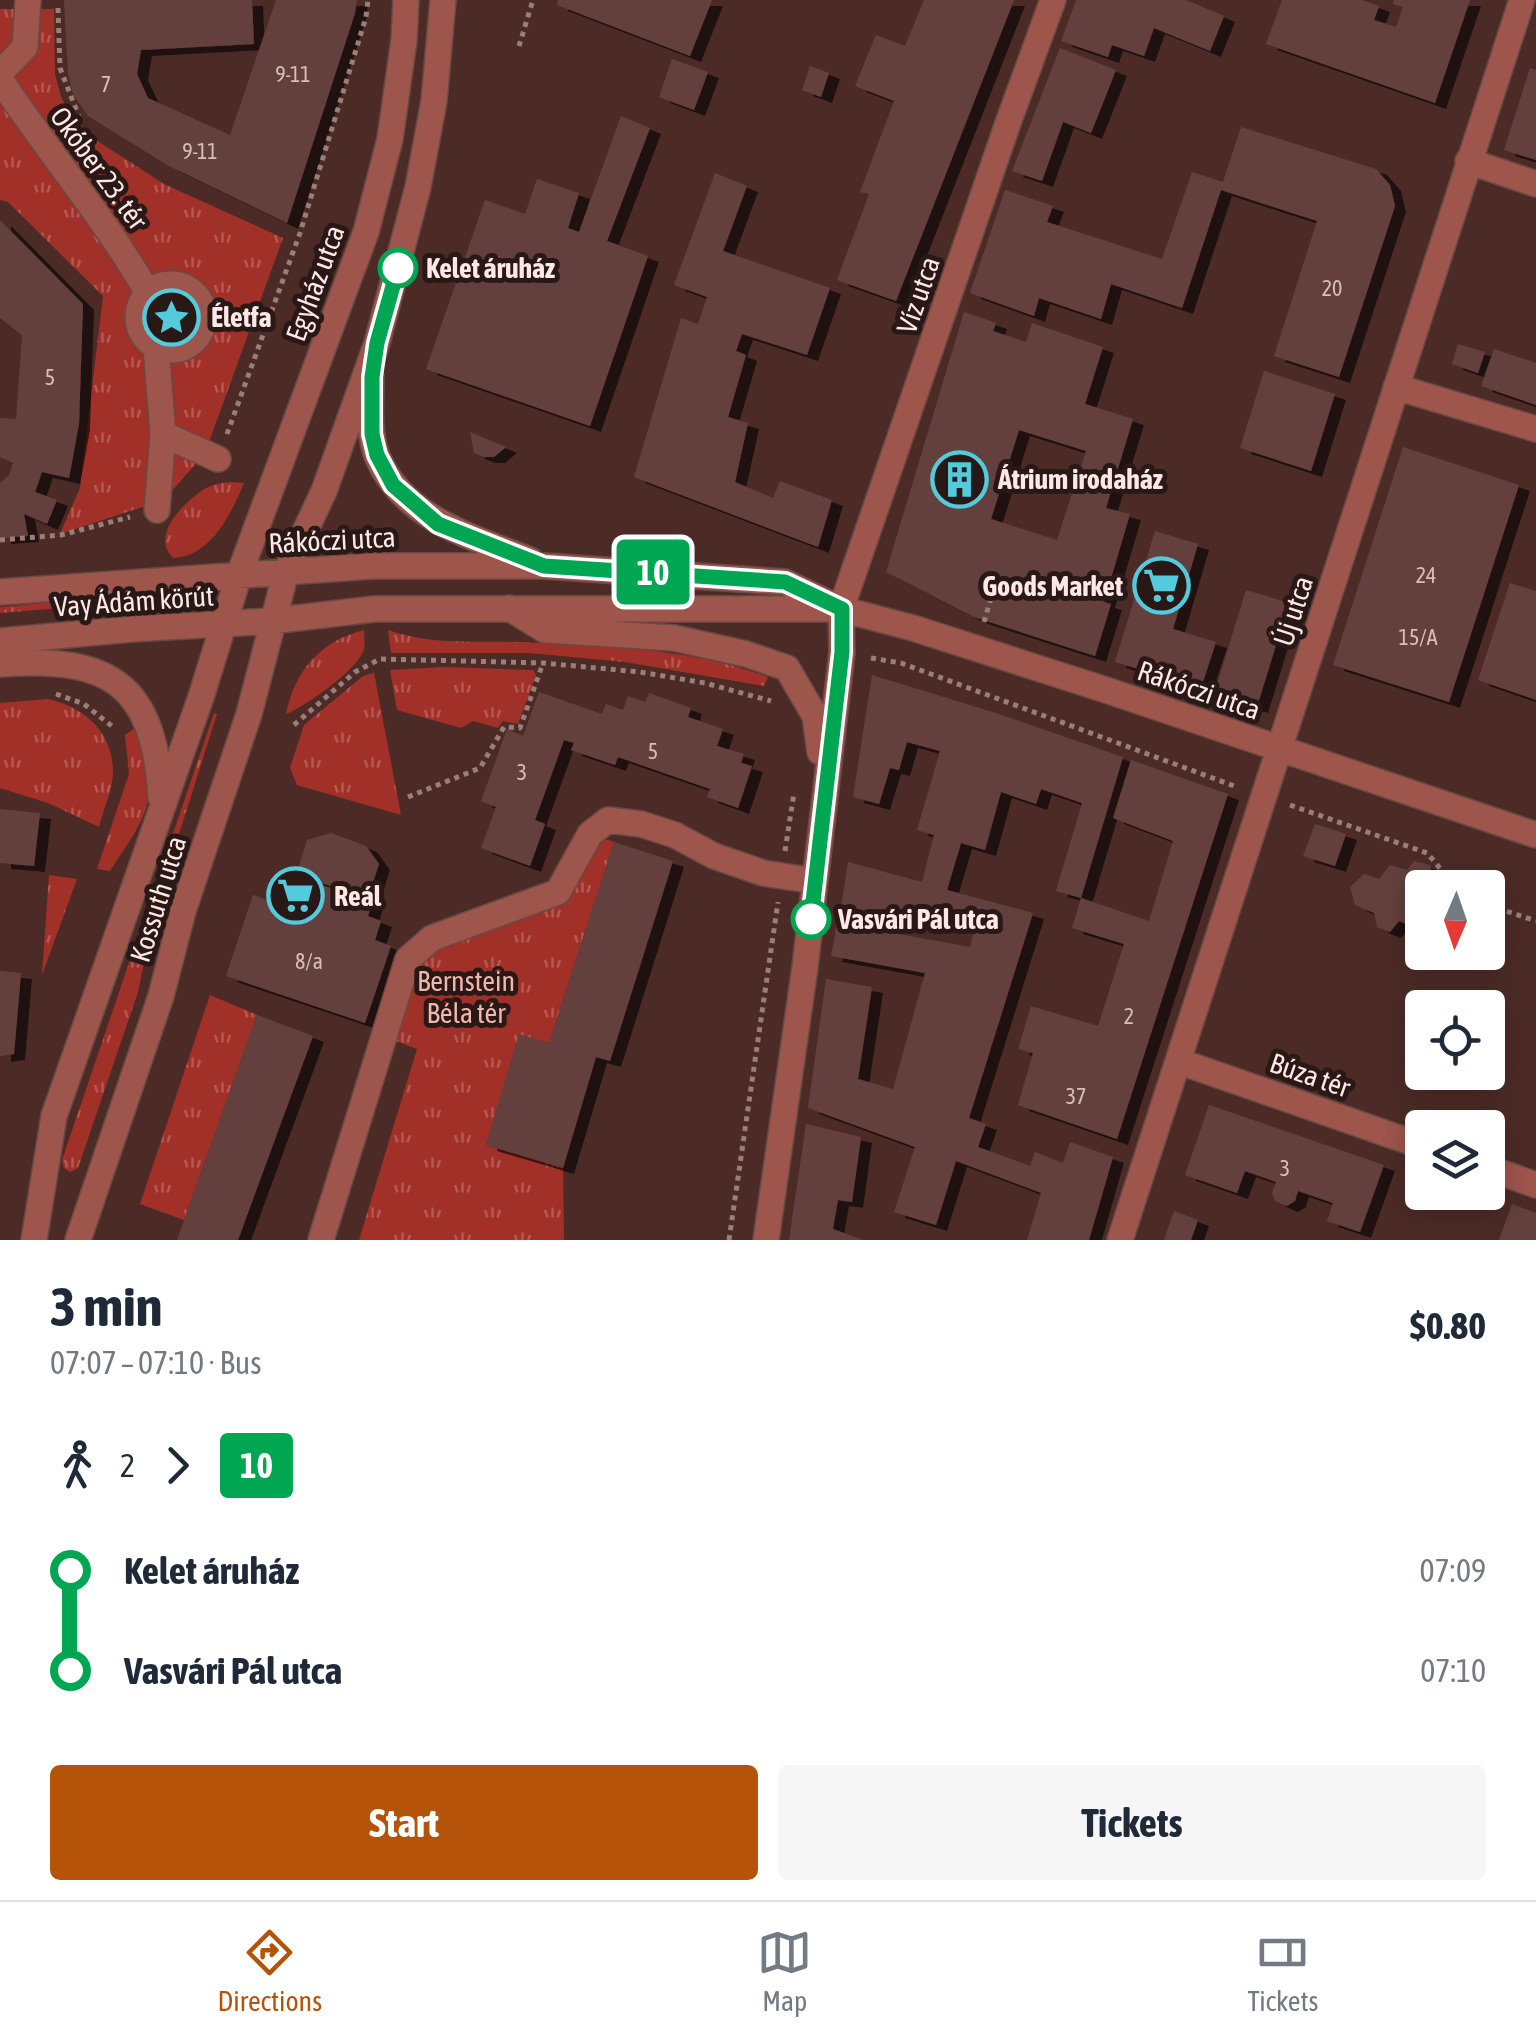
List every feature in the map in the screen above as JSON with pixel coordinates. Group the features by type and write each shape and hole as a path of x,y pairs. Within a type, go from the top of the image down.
{"street":[{"path":"0,76 25,47 28,0"},
{"name":"Egyház utca","path":"238,575 366,232 390,139 406,0"},
{"path":"286,572 324,491 377,343 418,188 434,101 444,0"},
{"name":"Víz utca","path":"842,609 1053,0"},
{"name":"Új utca","path":"1120,1240 1522,0"},
{"name":"Okóber 23. tér","path":"0,76 42,143 93,205 148,292"},
{"path":"1468,160 1536,184"},
{"path":"168,283 190,289 198,296 205,318 198,338 189,346 167,350 156,347 141,332 138,322 142,300 148,292 168,283"},
{"path":"377,343 372,377 372,434 377,455 393,485 438,524 544,566"},
{"path":"156,347 163,434 156,510"},
{"path":"1396,386 1536,428"},
{"path":"163,434 218,460"},
{"name":"Rákóczi utca","path":"238,575 372,566 544,566 785,582 842,609 914,628 1536,835"},
{"name":"Kossuth utca","path":"78,1240 161,996 183,911 249,714 286,572"},
{"name":"Vay Ádám körút","path":"0,592 238,575"},
{"name":"Kossuth utca","path":"34,1240 54,1116 162,811 238,575"},
{"path":"509,608 545,630 674,638 746,654 787,668 815,716 824,805"},
{"name":"Rákóczi utca","path":"271,621 374,609 842,609"},
{"path":"766,1240 815,881 842,652 842,609"},
{"name":"Vay Ádám körút","path":"0,641 271,621"},
{"path":"0,664 70,665 110,676 128,690 139,704 158,754 162,811"},
{"path":"321,1240 408,959 432,938 558,892 590,834 608,820 640,824 675,835 714,856 748,868 815,881"},
{"name":"Búza tér","path":"1178,1061 1405,1140"},
{"path":"1505,1174 1536,1185"}],"path":[{"path":"58,0 60,68 79,117"},
{"path":"218,460 300,233 366,18 368,0"},
{"path":"520,46 532,0"},
{"path":"0,540 61,535 156,510"},
{"path":"984,620 994,591"},
{"path":"294,725 355,672 380,659 543,663 640,672 704,683 776,703"},
{"path":"408,797 480,768 504,727 520,728 543,663"},
{"path":"901,664 1427,853 1442,870"},
{"path":"48,692 84,704 113,727"},
{"path":"729,1240 796,782"},
{"path":"1505,911 1536,921"}],"green space":[{"path":"0,9 54,9 55,74 61,97 79,129 164,184 283,238 205,453 164,500 60,534 80,488 103,296 8,202 0,200"},
{"path":"231,482 244,483 218,531 198,550 173,558 165,540 177,513 203,490"},
{"path":"144,594 145,601 0,613 0,607"},
{"path":"364,630 364,648 357,662 328,688 286,714 296,684 312,660 335,642"},
{"path":"388,630 436,640 644,650 707,660 768,677 764,686 625,662 530,653 391,653"},
{"path":"390,670 533,670 536,675 518,724 503,721 498,728 473,721 461,728 397,710"},
{"path":"374,673 401,815 297,785 290,768 304,725 363,676"},
{"path":"48,699 84,715 108,745 113,779 99,827 48,803 0,788 0,703"},
{"path":"214,713 217,714 155,910 138,992 78,1168 70,1172 62,1160"},
{"path":"134,729 148,772 147,804 134,834 110,871 97,869 129,774 125,735"},
{"name":"Bernstein Béla tér","path":"590,834 614,842 549,1043 519,1035 486,1145 563,1168 564,1240 359,1240 417,1049 383,1036 408,959 558,892"},
{"path":"49,875 77,879 42,975"},
{"path":"210,995 257,1015 184,1220 140,1204"}],"building":[{"path":"64,0 252,0 254,44 141,50 137,74 148,98 230,135 276,0 357,0 287,223 169,166 88,116 73,94 68,73"},
{"path":"558,0 712,0 690,56 557,5"},
{"path":"924,0 1014,0 896,301 837,280 869,194 860,192 894,101 855,86 876,35 905,46"},
{"path":"1076,0 1186,0 1224,16 1210,51 1154,28 1144,56 1112,45 1108,57 1061,41"},
{"path":"1282,0 1362,0 1379,6 1374,20 1396,27 1403,7 1393,4 1394,0 1470,0 1435,103 1266,44"},
{"path":"1060,48 1116,70 1091,133 1063,122 1042,181 1012,171"},
{"path":"672,59 708,72 694,110 659,97"},
{"path":"810,66 829,73 821,97 802,90"},
{"path":"1530,68 1536,70 1536,160 1504,150"},
{"name":"Kelet áruház","path":"621,116 650,128 607,241 648,256 590,426 426,369 485,200 525,214 537,179 579,193 568,228 579,232"},
{"path":"1241,127 1376,169 1390,185 1395,206 1339,377 1274,356 1317,221 1221,190 1182,308 1111,284 1101,319 1039,298 1034,316 970,293 1005,190 1053,206 1047,222 1162,259 1192,172 1223,182"},
{"path":"715,173 747,186 723,251 830,288 807,355 742,334 736,351 746,355 728,417 748,423 735,482 773,498 780,481 832,500 818,547 634,477 681,318 698,324 707,297 674,285"},
{"path":"0,220 83,304 79,424 69,478 42,472 35,492 57,500 47,524 24,514 28,536 0,538 0,483 9,475 13,463 0,457 0,418 16,419 22,335 0,318"},
{"name":"Átrium irodaház","path":"964,312 996,323 993,331 1026,342 1032,323 1103,347 1085,404 1133,419 1106,508 1130,514 1104,602 1111,604 1095,656 974,617 886,572","holes":["1019,430 1086,451 1057,540 991,519"]},
{"path":"1458,344 1485,352 1478,373 1452,364"},
{"path":"1494,349 1536,363 1536,405 1481,386"},
{"path":"1264,371 1335,394 1311,471 1240,448"},
{"path":"470,432 506,447 494,457 474,453"},
{"path":"1403,447 1519,485 1449,702 1333,665"},
{"name":"Goods Market","path":"1155,531 1198,544 1173,629 1216,642 1201,688 1115,662"},
{"path":"1510,583 1536,591 1536,700 1478,680"},
{"path":"1246,590 1289,603 1257,707 1214,694"},
{"path":"872,675 1123,757 1081,898 1056,891 1082,803 1041,789 1036,804 1001,792 985,850 961,843 947,890 1033,913 969,1118 986,1124 978,1147 1030,1166 1035,1152 1063,1163 1070,1142 1113,1157 1089,1240 1027,1240 1041,1193 956,1161 936,1225 894,1212 915,1147 808,1108 826,979 872,987 858,1079 893,1089 925,973 831,956 837,923 970,947 974,930 893,908 891,923 840,915 848,862 922,882 934,835 917,830 940,751 907,742 899,770 890,768 879,804 853,797"},
{"path":"539,692 602,714 606,704 623,710 628,696 645,702 649,693 691,708 688,717 723,729 717,746 744,754 741,763 752,766 738,808 707,797 710,789 618,757 615,765 571,750 574,743 564,740 535,820 545,824 530,866 481,848 496,807 481,801 507,729 523,736"},
{"path":"1131,760 1228,794 1117,1139 1018,1105 1033,1053 1018,1049 1031,1006 1098,1026 1124,944 1072,928 1081,898 1149,921 1173,841 1113,818"},
{"path":"0,809 40,813 34,866 0,863"},
{"path":"1315,824 1346,834 1335,866 1303,856"},
{"path":"331,833 366,846 379,864 368,898 296,875 307,840"},
{"path":"614,842 673,861 610,1061 596,1057 563,1168 486,1145 519,1034 549,1043"},
{"path":"1414,861 1430,865 1431,870 1407,870"},
{"path":"1390,865 1407,870 1405,923 1399,921 1390,932 1377,927 1374,913 1355,905 1350,887 1364,874 1379,879"},
{"path":"301,878 372,902 368,916 381,921 375,940 391,946 365,1023 226,976 253,895 275,903 281,888 296,892"},
{"path":"0,971 21,973 14,1054 0,1056"},
{"path":"257,1015 313,1036 238,1240 177,1240"},
{"path":"1209,1105 1384,1165 1360,1232 1327,1221 1333,1203 1298,1191 1295,1201 1287,1206 1275,1201 1272,1193 1276,1182 1245,1171 1237,1193 1185,1175"},
{"path":"806,1124 861,1137 852,1202 838,1200 833,1229 863,1240 789,1240"},
{"path":"1512,1204 1536,1213 1536,1240 1499,1240"},
{"path":"1174,1211 1198,1220 1191,1240 1164,1240"}],"bus line":[{"name":"10","path":"398,268 377,343 372,377 372,434 377,455 393,485 438,524 544,566 785,582 842,609 842,652 811,919"}],"place":[{"name":"Kelet áruház","path":"398,268"},
{"name":"Életfa","path":"172,317"},
{"name":"Átrium irodaház","path":"959,479"},
{"name":"Goods Market","path":"1162,586"},
{"name":"Reál","path":"295,896"},
{"name":"Vasvári Pál utca","path":"811,919"}]}
